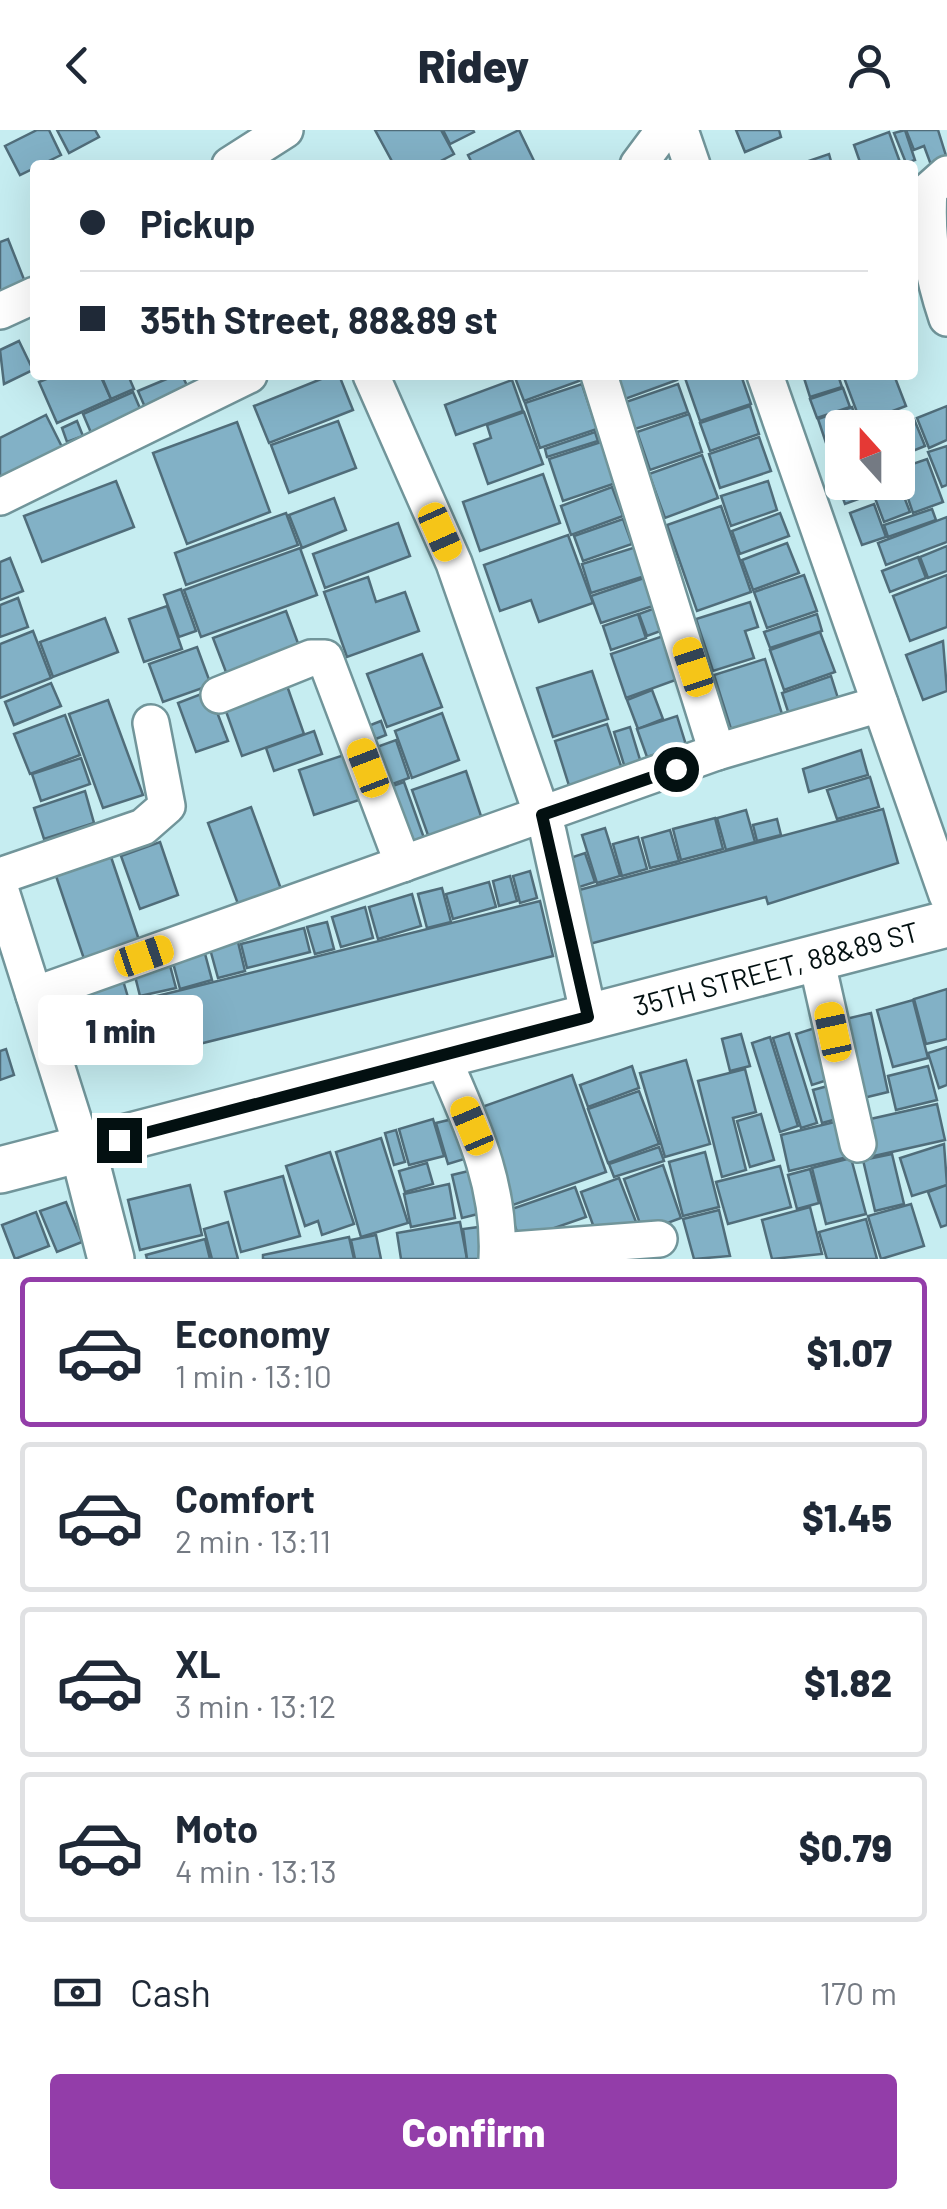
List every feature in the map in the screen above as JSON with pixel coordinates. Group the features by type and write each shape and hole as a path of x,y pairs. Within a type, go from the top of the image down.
{"main road":[{"name":"35TH STREET, 88&89 ST","path":"0,1170 947,924"},
{"path":"83,1150 111,1259"}],"street":[{"path":"238,160 285,130"},
{"path":"642,160 664,130"},
{"path":"680,130 690,160"},
{"path":"947,174 929,190 926,227 932,275 947,318"},
{"path":"0,312 30,297"},
{"path":"0,497 239,380"},
{"path":"374,380 454,563 542,815 588,1017"},
{"path":"601,380 717,752"},
{"path":"767,380 947,895"},
{"path":"220,695 311,658 325,658 404,864"},
{"path":"34,995 717,752 880,704"},
{"path":"0,876 143,827 163,814 166,806 151,724"},
{"path":"0,888 83,1150"},
{"path":"816,958 858,1144"},
{"path":"442,1056 487,1161 498,1215 497,1255 660,1239"}],"building":[{"path":"37,130 49,130 61,155 51,160 30,160 30,170 20,175 5,146"},
{"path":"57,130 95,130 99,137 69,153"},
{"path":"375,130 441,130 454,154 443,160 391,160"},
{"path":"443,130 473,130 474,132 450,144"},
{"path":"519,130 534,160 470,160 468,155"},
{"path":"736,130 779,130 781,137 745,152"},
{"path":"905,130 915,160 905,160 894,133"},
{"path":"906,130 938,130 947,159 931,165 924,146 914,150"},
{"path":"889,132 899,160 859,160 854,145"},
{"path":"8,239 25,282 0,292 0,242"},
{"path":"19,341 30,371 4,384 0,350"},
{"path":"102,380 111,399 57,423 39,382"},
{"path":"103,380 130,380 134,389 111,399"},
{"path":"164,380 184,380 191,394 147,412 138,391"},
{"path":"319,380 341,380 353,410 269,443 254,406"},
{"path":"512,380 523,411 456,435 445,405"},
{"path":"516,380 579,380 579,381 524,401"},
{"path":"618,380 677,380 625,399"},
{"path":"686,380 743,380 751,404 700,421"},
{"path":"805,380 840,380 842,387 810,397"},
{"path":"845,380 896,380 906,406 895,410 856,410"},
{"path":"582,384 597,429 540,448 525,403"},
{"path":"678,384 688,412 635,429 626,402"},
{"path":"843,388 850,407 825,410 825,415 817,418 810,399"},
{"path":"133,392 142,413 92,435 83,414"},
{"path":"750,406 759,434 710,451 700,423"},
{"path":"947,406 947,440 929,448 917,418"},
{"path":"524,412 543,464 488,484 474,444 491,438 487,425"},
{"path":"689,414 702,452 650,470 637,432"},
{"path":"46,415 65,453 0,485 0,438"},
{"path":"825,417 825,440 818,419"},
{"path":"77,421 83,436 67,442 62,428"},
{"path":"338,421 356,468 289,493 271,445"},
{"path":"915,421 925,446 915,450"},
{"path":"237,422 270,512 187,544 153,453"},
{"path":"595,432 598,441 547,457 545,449"},
{"path":"759,437 771,471 720,488 709,454"},
{"path":"601,442 616,483 563,501 549,459"},
{"path":"947,446 947,485 942,487 928,452"},
{"path":"702,455 718,498 665,518 649,474"},
{"path":"927,459 943,502 913,513 909,500 915,500 915,463"},
{"path":"543,474 560,523 480,551 463,502"},
{"path":"116,481 134,527 42,562 24,516"},
{"path":"768,481 777,510 731,526 721,496"},
{"path":"612,487 623,516 571,535 561,506"},
{"path":"334,498 346,530 302,548 289,515"},
{"path":"876,500 905,500 910,512 884,522"},
{"path":"874,504 886,537 862,545 850,513"},
{"path":"721,506 751,592 697,611 667,525"},
{"path":"932,509 936,520 888,537 884,525"},
{"path":"286,513 298,545 186,585 175,553"},
{"path":"780,513 789,536 740,554 732,531"},
{"path":"947,517 947,542 886,565 878,543"},
{"path":"623,519 632,544 583,561 574,536"},
{"path":"398,523 410,556 325,588 313,554"},
{"path":"568,535 593,603 539,622 531,600 500,611 484,565"},
{"path":"787,543 799,573 753,590 742,560"},
{"path":"947,546 947,571 928,578 920,557"},
{"path":"636,547 645,576 591,593 582,564"},
{"path":"300,548 317,595 201,637 184,590"},
{"path":"918,557 926,578 890,592 882,571"},
{"path":"10,558 23,591 0,600 0,562"},
{"path":"804,575 817,611 767,628 754,592"},
{"path":"947,575 947,627 910,641 893,596"},
{"path":"368,577 376,602 405,592 419,631 347,657 324,592"},
{"path":"647,577 656,605 601,623 591,596"},
{"path":"181,589 196,631 179,637 164,595"},
{"path":"18,598 28,627 0,637 0,605"},
{"path":"750,602 758,627 745,631 754,658 713,671 696,619"},
{"path":"167,606 182,649 144,662 129,619"},
{"path":"658,607 666,629 647,636 639,614"},
{"path":"286,611 302,654 229,680 213,638"},
{"path":"638,614 646,638 611,650 603,626"},
{"path":"817,614 822,631 770,648 764,632"},
{"path":"105,618 118,652 53,677 40,642"},
{"path":"33,631 51,678 0,698 0,644"},
{"path":"820,632 835,672 784,690 770,650"},
{"path":"666,635 681,678 626,698 611,654"},
{"path":"943,641 947,691 923,700 906,655"},
{"path":"197,647 211,685 163,702 149,664"},
{"path":"422,654 442,707 387,727 367,674"},
{"path":"765,659 782,714 731,729 714,675"},
{"path":"592,671 608,719 553,737 537,688"},
{"path":"831,676 841,708 792,724 782,693"},
{"path":"285,680 304,734 242,756 223,703"},
{"path":"51,683 61,706 14,725 5,702"},
{"path":"652,690 663,719 638,729 627,700"},
{"path":"209,691 228,741 196,752 178,703"},
{"path":"108,700 143,795 103,808 69,714"},
{"path":"442,713 459,760 412,778 395,731"},
{"path":"65,715 80,755 30,774 14,734"},
{"path":"677,716 686,745 647,757 637,729"},
{"path":"381,721 386,735 368,742 363,728"},
{"path":"607,724 624,775 571,792 555,741"},
{"path":"630,727 641,763 625,768 614,732"},
{"path":"314,731 322,754 274,771 266,748"},
{"path":"396,740 409,778 387,786 374,748"},
{"path":"861,750 868,775 809,792 803,769"},
{"path":"344,755 359,800 314,815 299,770"},
{"path":"81,758 90,784 41,801 32,774"},
{"path":"466,771 482,819 429,838 412,790"},
{"path":"870,777 879,807 837,819 827,790"},
{"path":"404,782 424,838 401,846 381,790"},
{"path":"85,791 94,823 44,839 34,808"},
{"path":"251,807 281,889 238,904 208,823"},
{"path":"883,809 898,863 768,904 766,897 582,946 568,893"},
{"path":"746,810 755,842 726,850 717,818"},
{"path":"715,818 723,849 681,860 673,829"},
{"path":"777,819 781,835 757,841 753,825"},
{"path":"605,828 620,876 597,883 582,835"},
{"path":"670,830 679,861 650,868 642,838"},
{"path":"638,837 647,869 622,876 613,844"},
{"path":"160,842 178,895 140,909 121,856"},
{"path":"109,851 139,940 84,959 54,870"},
{"path":"585,853 595,882 573,889 564,860"},
{"path":"530,871 537,898 520,903 513,876"},
{"path":"510,876 517,901 499,906 493,881"},
{"path":"489,882 496,907 453,919 446,894"},
{"path":"442,888 451,922 427,928 418,894"},
{"path":"412,894 421,926 378,939 369,907"},
{"path":"540,901 553,956 147,1057 133,1002"},
{"path":"365,907 373,938 341,947 332,917"},
{"path":"327,922 334,949 315,954 307,927"},
{"path":"304,928 310,952 247,968 241,944"},
{"path":"238,942 245,971 218,978 210,949"},
{"path":"204,950 212,980 180,989 172,959"},
{"path":"168,958 176,988 140,996 133,968"},
{"path":"122,977 130,1004 96,1013 89,987"},
{"path":"947,989 947,1039 926,1044 914,999"},
{"path":"913,1000 928,1058 893,1067 877,1010"},
{"path":"130,1006 142,1047 88,1062 76,1021"},
{"path":"871,1013 888,1092 851,1101 833,1022"},
{"path":"821,1026 837,1077 812,1085 796,1034"},
{"path":"789,1033 817,1123 801,1128 773,1038"},
{"path":"741,1034 750,1066 730,1071 722,1039"},
{"path":"770,1037 798,1126 780,1132 752,1043"},
{"path":"947,1047 947,1085 939,1088 928,1053"},
{"path":"6,1049 14,1075 0,1080 0,1051"},
{"path":"686,1060 710,1144 665,1157 640,1073"},
{"path":"632,1066 639,1088 588,1107 580,1085"},
{"path":"928,1066 937,1100 896,1110 888,1076"},
{"path":"745,1069 756,1112 733,1118 746,1170 722,1177 698,1081"},
{"path":"572,1075 606,1172 513,1205 479,1108"},
{"path":"839,1083 848,1116 822,1123 813,1090"},
{"path":"639,1091 659,1144 608,1163 588,1109"},
{"path":"937,1104 945,1140 865,1158 857,1122"},
{"path":"761,1114 774,1160 750,1167 737,1121"},
{"path":"461,1117 471,1157 448,1164 436,1123"},
{"path":"433,1119 444,1156 409,1165 399,1129"},
{"path":"847,1119 856,1155 789,1171 781,1135"},
{"path":"396,1130 405,1162 394,1165 385,1133"},
{"path":"381,1138 408,1223 361,1237 336,1152"},
{"path":"944,1144 947,1185 912,1196 900,1158"},
{"path":"659,1147 664,1161 614,1177 609,1164"},
{"path":"330,1152 354,1224 322,1235 318,1221 305,1226 286,1166"},
{"path":"705,1152 719,1207 683,1216 669,1162"},
{"path":"892,1154 904,1204 875,1211 863,1160"},
{"path":"851,1158 866,1214 826,1224 812,1168"},
{"path":"427,1163 433,1184 405,1192 399,1171"},
{"path":"663,1165 681,1218 643,1232 624,1179"},
{"path":"780,1166 791,1207 728,1224 716,1182"},
{"path":"477,1169 486,1212 462,1218 452,1175"},
{"path":"810,1169 819,1203 797,1209 788,1175"},
{"path":"283,1176 300,1236 241,1252 225,1192"},
{"path":"619,1178 636,1222 597,1236 581,1192"},
{"path":"449,1184 455,1218 411,1227 404,1194"},
{"path":"190,1185 202,1235 140,1250 128,1200"},
{"path":"947,1185 947,1225 941,1227 928,1192"},
{"path":"575,1187 586,1217 520,1240 509,1210"},
{"path":"66,1202 82,1242 57,1252 40,1211"},
{"path":"911,1204 924,1246 881,1259 868,1216"},
{"path":"810,1207 822,1254 772,1259 762,1220"},
{"path":"719,1210 730,1256 694,1259 683,1219"},
{"path":"36,1212 49,1246 15,1259 2,1225"},
{"path":"866,1219 877,1259 827,1259 819,1232"},
{"path":"228,1222 238,1259 212,1259 204,1229"},
{"path":"460,1222 467,1259 401,1259 397,1233"},
{"path":"479,1227 483,1259 467,1259 463,1229"},
{"path":"376,1235 381,1259 355,1259 351,1240"},
{"path":"349,1237 354,1259 263,1259 263,1255"},
{"path":"205,1239 210,1259 147,1259 146,1255"}],"route":[{"path":"119,1140 588,1017 542,815 676,769"}]}
